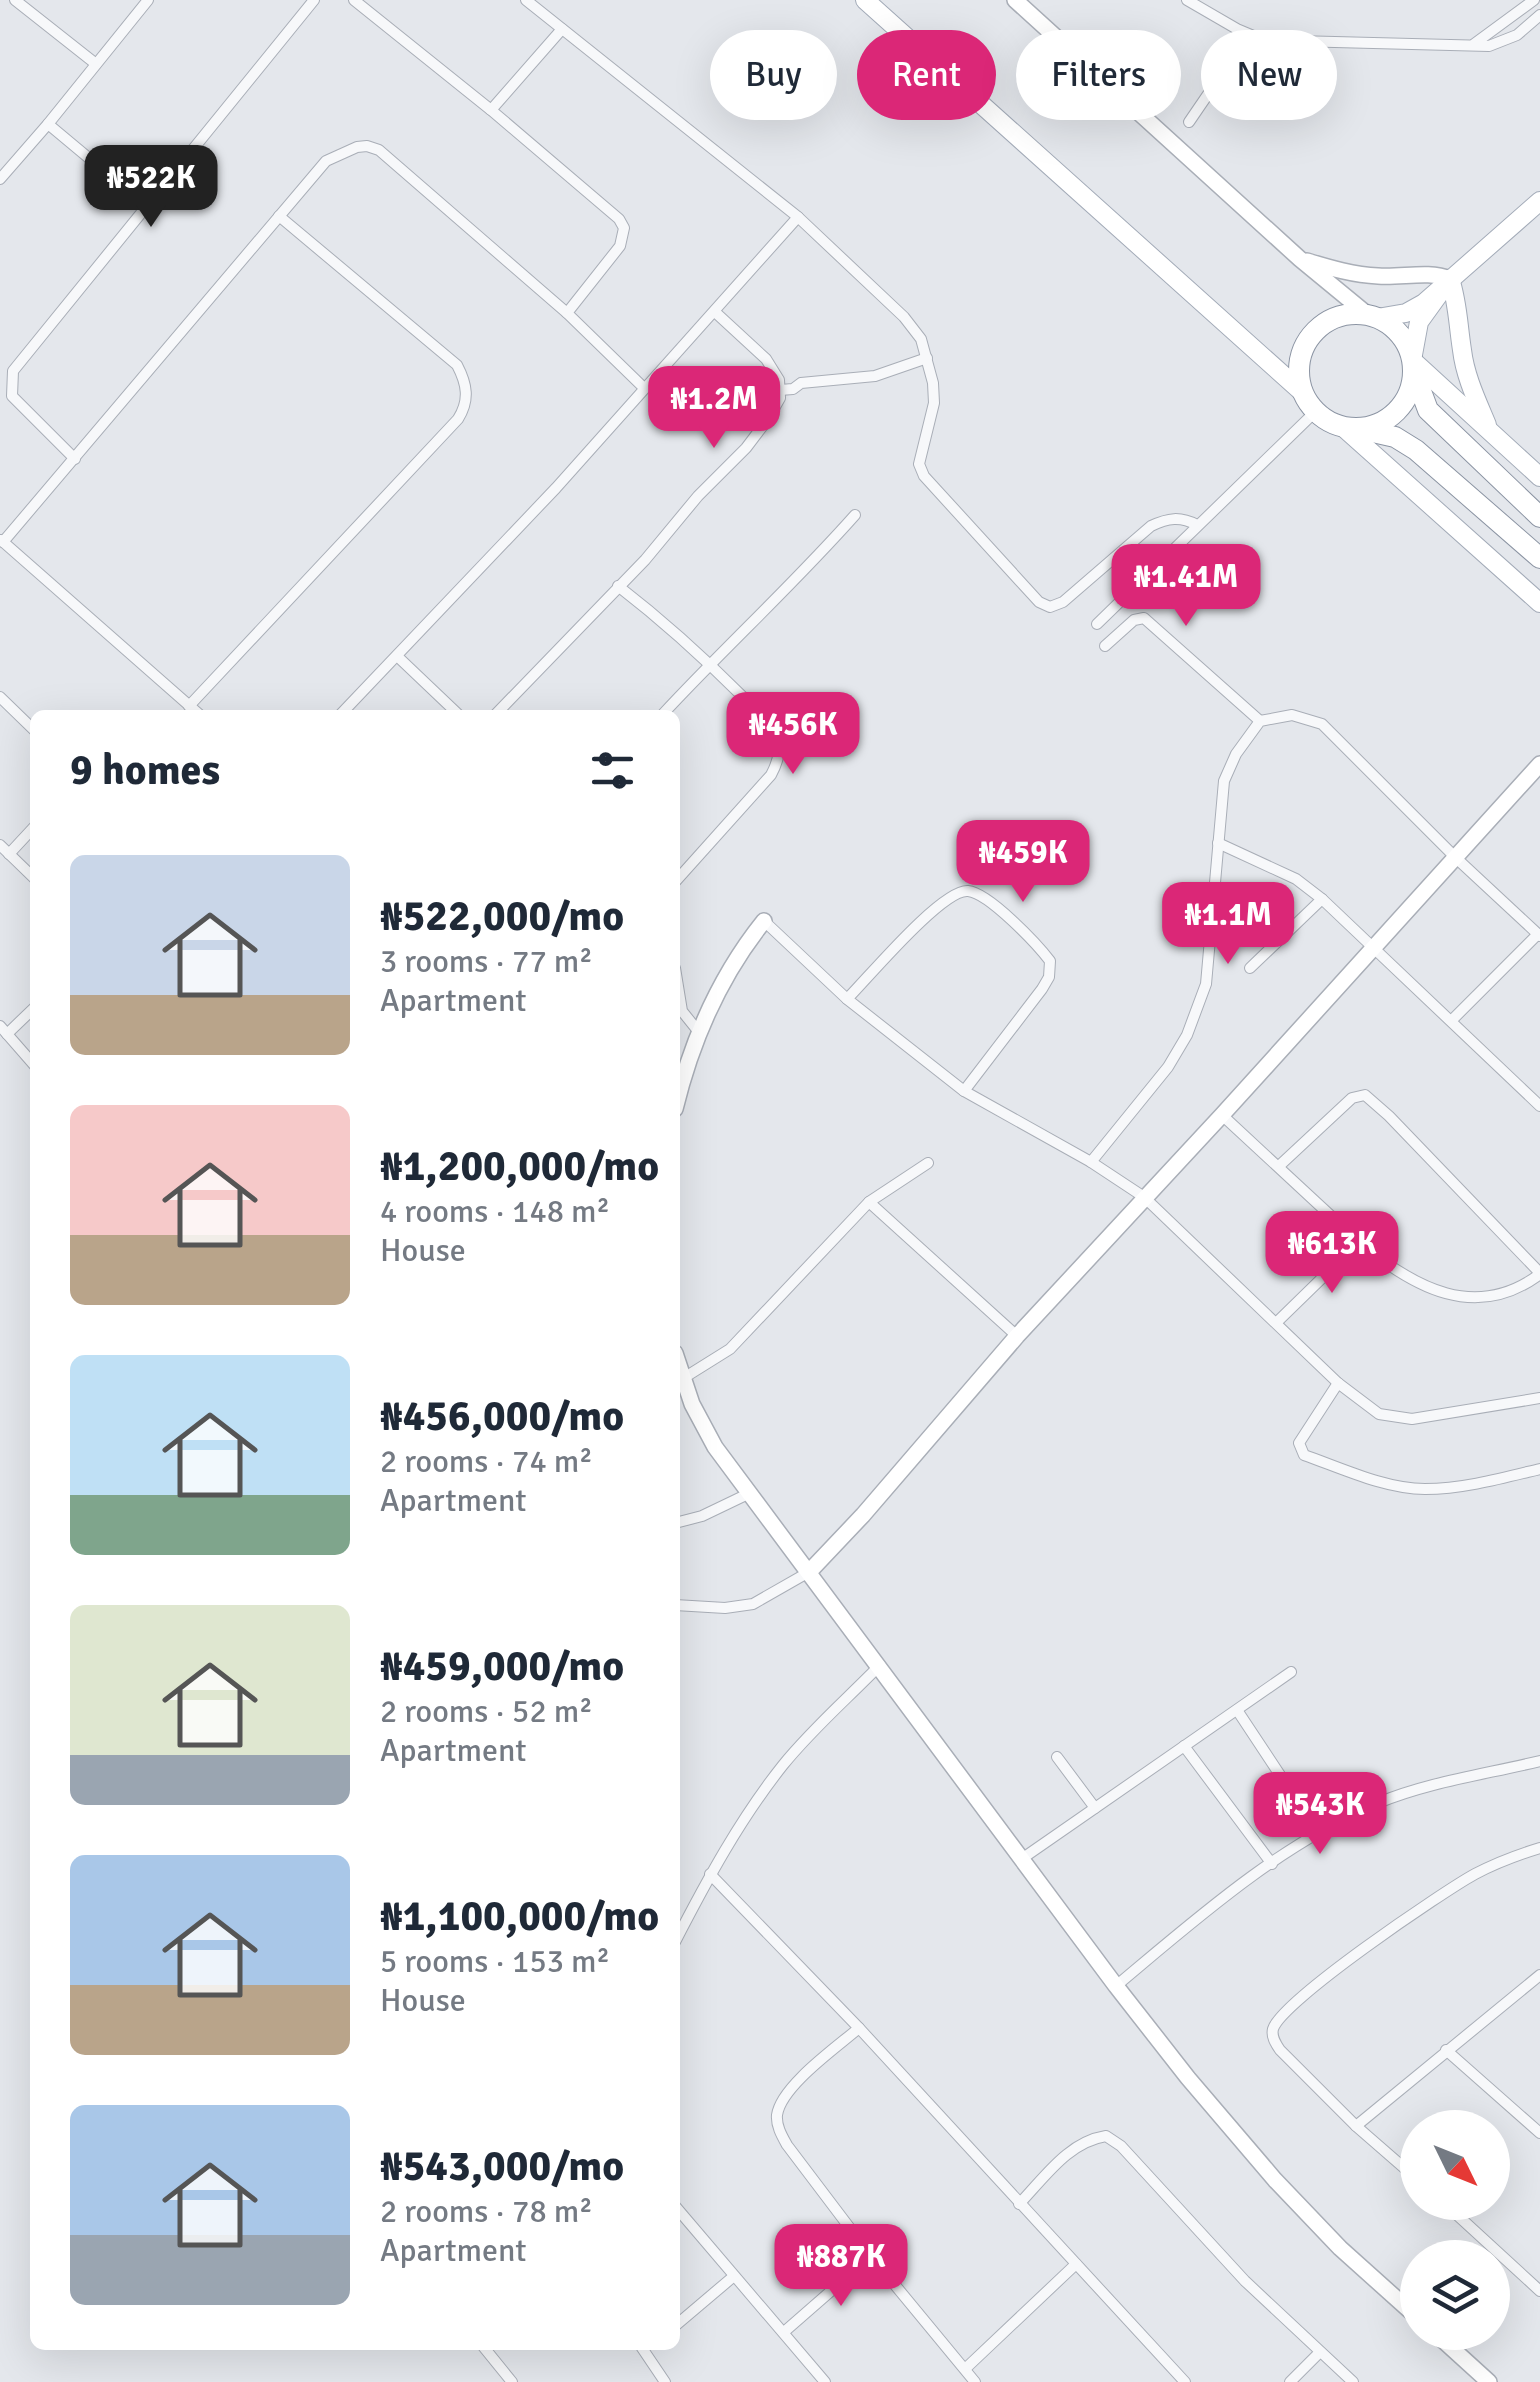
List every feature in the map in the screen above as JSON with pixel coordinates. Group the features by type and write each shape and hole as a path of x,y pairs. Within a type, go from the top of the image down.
{"highway":[{"path":"1540,517 1428,410 1400,335 1373,317 1350,315 1332,320 1310,338 1299,364 1302,392 1315,412 1348,428 1395,437 1416,450 1540,558"},
{"path":"1348,428 1371,426 1396,412 1407,397 1412,365"}],"main road":[{"path":"865,0 1302,392"},
{"path":"1015,0 1300,259 1373,317 1406,313 1424,302 1540,201"},
{"path":"1300,259 1378,276 1438,274 1450,280 1458,302 1468,378 1489,430"},
{"path":"1450,280 1419,322 1412,365 1540,478"},
{"path":"1348,428 1540,602"},
{"path":"808,1572 864,1515 1016,1336 1540,764"},
{"path":"680,1092 698,1031 738,953 764,921"},
{"path":"680,1372 716,1447 1116,1986 1276,2180 1340,2248 1400,2302"},
{"path":"1454,2350 1489,2382"}],"street":[{"path":"16,0 96,64"},
{"path":"0,179 148,0"},
{"path":"75,459 12,396 12,371 314,0"},
{"path":"354,0 619,219 624,228 620,246 568,312"},
{"path":"526,0 798,217 904,316 921,339 934,403 919,464 924,476 1039,602 1050,606 1063,602 1151,526 1167,519 1185,518 1197,525"},
{"path":"1187,0 1236,30"},
{"path":"1474,45 1534,0"},
{"path":"1337,43 1489,46 1530,25 1540,15"},
{"path":"1530,25 1540,36"},
{"path":"491,110 562,29"},
{"path":"1189,122 1201,105"},
{"path":"48,124 145,206"},
{"path":"194,710 2,540 326,162 357,147 379,150 568,312 643,387"},
{"path":"189,706 277,616 465,408 467,396 458,365 279,216"},
{"path":"345,710 556,488 798,217"},
{"path":"500,710 746,448 780,398 779,380 766,360 715,312"},
{"path":"780,390 801,383 875,376 927,358"},
{"path":"1097,624 1315,412"},
{"path":"667,710 855,516"},
{"path":"618,586 671,627 709,664 772,726 778,743 779,759 772,776 680,877"},
{"path":"1105,646 1134,620 1144,618 1260,720"},
{"path":"397,656 454,710"},
{"path":"0,697 30,726"},
{"path":"1092,1162 1168,1067 1187,1036 1206,984 1224,781 1236,754 1260,720 1292,715 1322,724 1539,935 1452,1020"},
{"path":"30,830 4,850 30,873"},
{"path":"1218,843 1296,878 1322,899 1540,1106"},
{"path":"847,999 935,907 958,892 976,894 1037,944 1050,961 1049,976 1042,989 964,1091"},
{"path":"1250,968 1322,899"},
{"path":"764,921 847,999 964,1091 1092,1162 1144,1197 1338,1383 1379,1414 1412,1420 1540,1398"},
{"path":"680,999 682,1011 698,1031"},
{"path":"30,1011 4,1030 30,1060"},
{"path":"1222,1115 1382,1261 1445,1294 1497,1296 1518,1290 1540,1273 1365,1096 1352,1098 1278,1166"},
{"path":"682,1379 730,1349 869,1202 928,1163"},
{"path":"869,1202 1016,1336"},
{"path":"1277,1322 1360,1242"},
{"path":"1338,1383 1298,1443 1304,1456 1421,1489 1456,1487 1540,1468"},
{"path":"680,1522 702,1516 750,1493"},
{"path":"680,1605 725,1608 754,1604 808,1572"},
{"path":"680,1932 747,1813 785,1762 880,1665"},
{"path":"1023,1858 1291,1672"},
{"path":"1238,1710 1319,1834"},
{"path":"1184,1746 1272,1864"},
{"path":"1057,1757 1094,1808"},
{"path":"1116,1986 1200,1915 1319,1834 1406,1793 1540,1761"},
{"path":"1400,2164 1280,2050 1273,2030 1282,2015 1320,1979 1472,1876 1511,1856 1540,1848"},
{"path":"710,1874 860,2028 1185,2382"},
{"path":"1356,2126 1540,1975"},
{"path":"860,2028 790,2089 777,2113 778,2127 787,2145 872,2256 976,2382"},
{"path":"1446,2050 1540,2132"},
{"path":"1019,2204 1072,2150 1088,2139 1106,2136 1121,2146 1245,2281 1353,2382"},
{"path":"680,2212 824,2382"},
{"path":"1462,2220 1540,2292"},
{"path":"784,2332 872,2256"},
{"path":"965,2369 1076,2264"},
{"path":"680,2322 734,2276"},
{"path":"486,2350 512,2382"},
{"path":"643,2350 665,2382"},
{"path":"1290,2382 1319,2353"}]}
